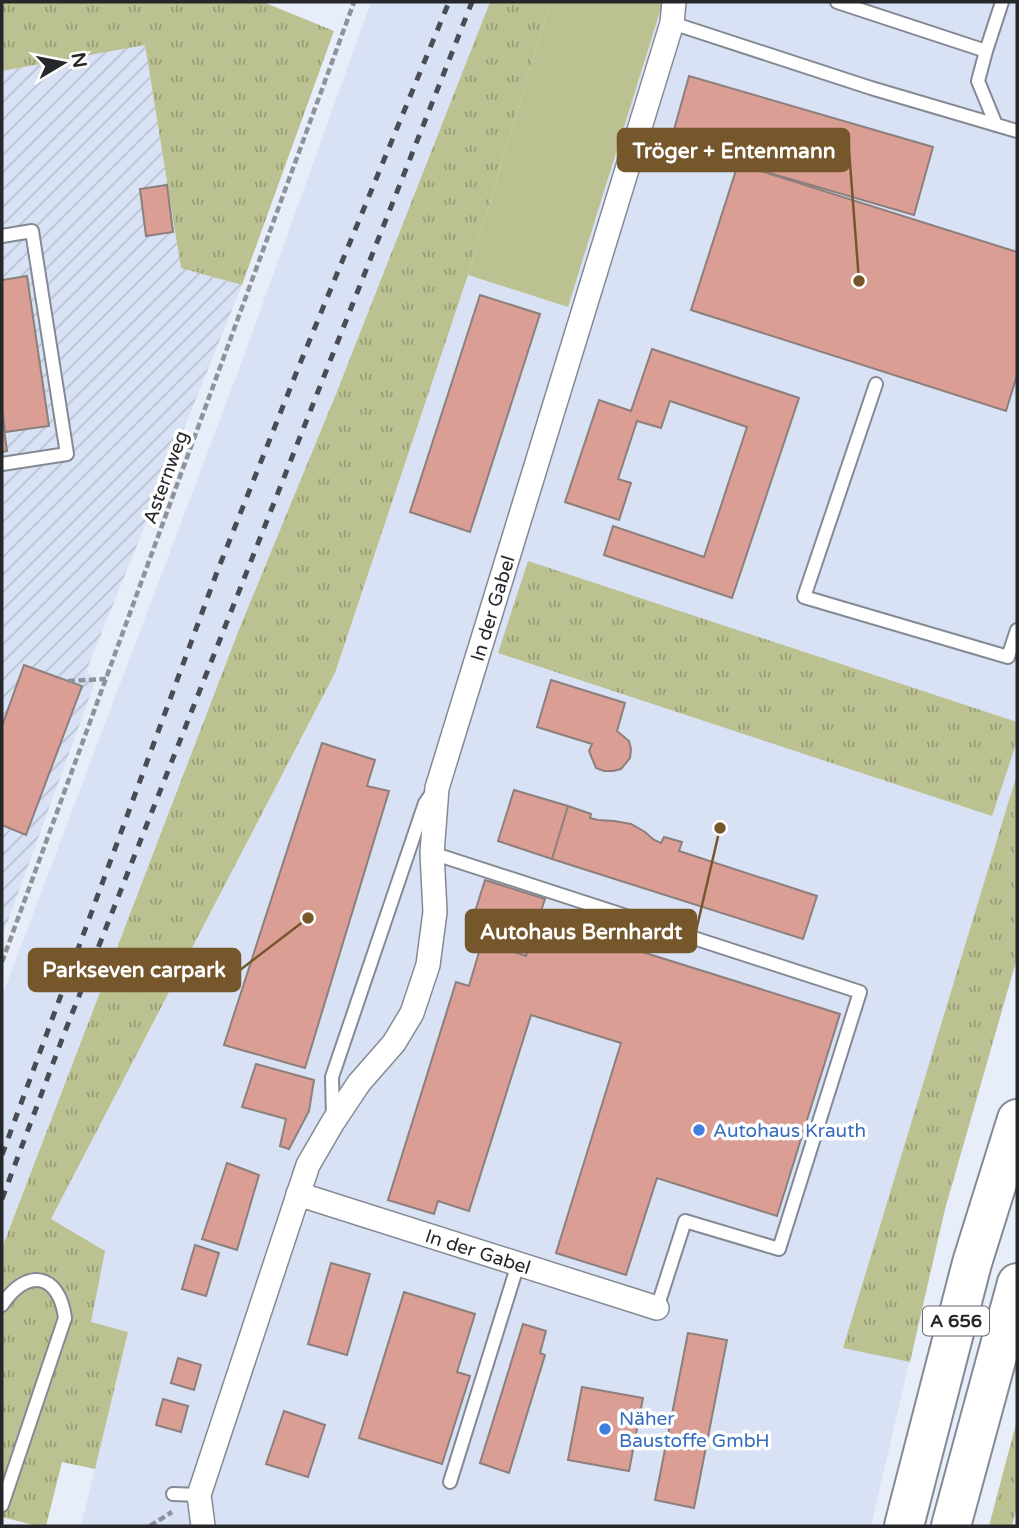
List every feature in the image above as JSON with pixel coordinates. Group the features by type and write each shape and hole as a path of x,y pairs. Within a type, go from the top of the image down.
{"highway":[{"name":"A 656","path":"904,1526 972,1263 1017,1119"},
{"name":"A 656","path":"951,1526 1017,1283"}],"street":[{"name":"In der Gabel","path":"203,1526 199,1495 308,1164 359,1083 394,1043 412,1013 428,965 435,912 432,853 437,788 673,12"},
{"name":"In der Gabel","path":"298,1194 657,1308"}],"lane":[{"path":"838,2 986,51"},
{"path":"996,125 978,81 1002,2"},
{"path":"673,12 870,88 1017,131"},
{"path":"2,236 32,231 67,454 2,464"},
{"path":"876,384 804,597 1008,657 1017,630"},
{"path":"333,1122 332,1077 425,803 437,788"},
{"path":"432,853 860,992 779,1249 685,1221 657,1308"},
{"path":"450,1482 518,1264"},
{"path":"2,1305 9,1294 26,1282 45,1282 54,1287 60,1296 65,1318 2,1505"},
{"path":"173,1494 199,1495"}],"path":[{"name":"Asternweg","path":"2,962 354,2"},
{"path":"68,681 106,678"}],"shaded area":[{"path":"371,2 490,2 336,394 238,632 2,1248 2,996 241,364"},
{"path":"663,2 1017,2 1017,958 945,1209 871,1526 81,1526 128,1332 91,1323 51,1219 335,673 468,275 568,307"},
{"path":"145,44 181,267 242,285 87,669 94,685 2,937 2,71"}],"green space":[{"path":"2,2 263,2 334,31 242,285 181,268 145,45 2,71"},
{"path":"490,2 550,2 468,275 335,673 51,1219 105,1251 91,1322 128,1332 95,1469 62,1462 46,1526 2,1517 2,1248 238,632 336,394"},
{"path":"550,2 663,2 568,307 468,275"},
{"path":"528,561 1017,722 1017,741 992,816 498,653"},
{"path":"1017,774 1017,958 945,1209 910,1362 843,1348"},
{"path":"1017,1420 1017,1506 1012,1526 989,1526"}],"building":[{"path":"689,76 933,147 914,215 670,144"},
{"path":"738,164 1017,252 1017,375 1006,411 691,310"},
{"path":"167,185 173,232 146,236 140,189"},
{"path":"27,276 49,426 5,432 2,407 2,280"},
{"path":"480,295 540,314 470,532 410,512"},
{"path":"652,349 799,398 732,598 604,555 613,526 704,557 747,427 670,401 661,428 637,421 618,479 631,483 619,520 565,502 599,400 631,411"},
{"path":"2,414 7,451 2,452"},
{"path":"24,665 82,686 26,835 2,825 2,726"},
{"path":"551,680 625,703 617,731 629,741 631,749 630,758 621,769 604,771 596,768 589,751 592,744 537,727"},
{"path":"322,743 375,760 367,786 389,791 305,1068 224,1045"},
{"path":"514,790 568,806 552,859 498,841"},
{"path":"568,806 591,814 590,818 631,824 661,843 664,837 682,842 679,851 817,896 803,939 552,859"},
{"path":"485,880 545,899 526,956 467,937"},
{"name":"Autohaus Krauth","path":"540,912 587,927 585,934 840,1014 777,1216 657,1178 626,1275 556,1253 621,1043 531,1015 469,1211 438,1201 434,1214 388,1200 456,982 469,986 482,942 526,956"},
{"path":"256,1064 314,1080 309,1111 289,1149 280,1146 286,1119 242,1107"},
{"path":"227,1163 259,1175 237,1250 202,1239"},
{"path":"195,1245 219,1253 206,1296 182,1289"},
{"path":"331,1263 370,1274 347,1355 308,1344"},
{"path":"404,1292 475,1314 457,1372 470,1376 442,1464 359,1438"},
{"path":"523,1324 546,1331 540,1353 545,1355 509,1473 480,1463"},
{"path":"688,1333 727,1340 694,1508 655,1500"},
{"path":"178,1358 201,1365 194,1390 171,1383"},
{"name":"Näher Baustoffe GmbH","path":"582,1387 643,1398 629,1471 568,1460"},
{"path":"163,1399 188,1406 181,1432 156,1425"},
{"path":"284,1411 325,1425 308,1477 266,1464"}],"railway":[{"path":"2,1155 217,572 449,2"},
{"path":"2,1199 64,1034 472,2"}],"place":[{"name":"Tröger + Entenmann","path":"859,281"},
{"name":"Autohaus Bernhardt","path":"720,828"},
{"name":"Parkseven carpark","path":"308,918"},
{"name":"Autohaus Krauth","path":"699,1130"},
{"name":"Näher Baustoffe GmbH","path":"605,1429"}]}
